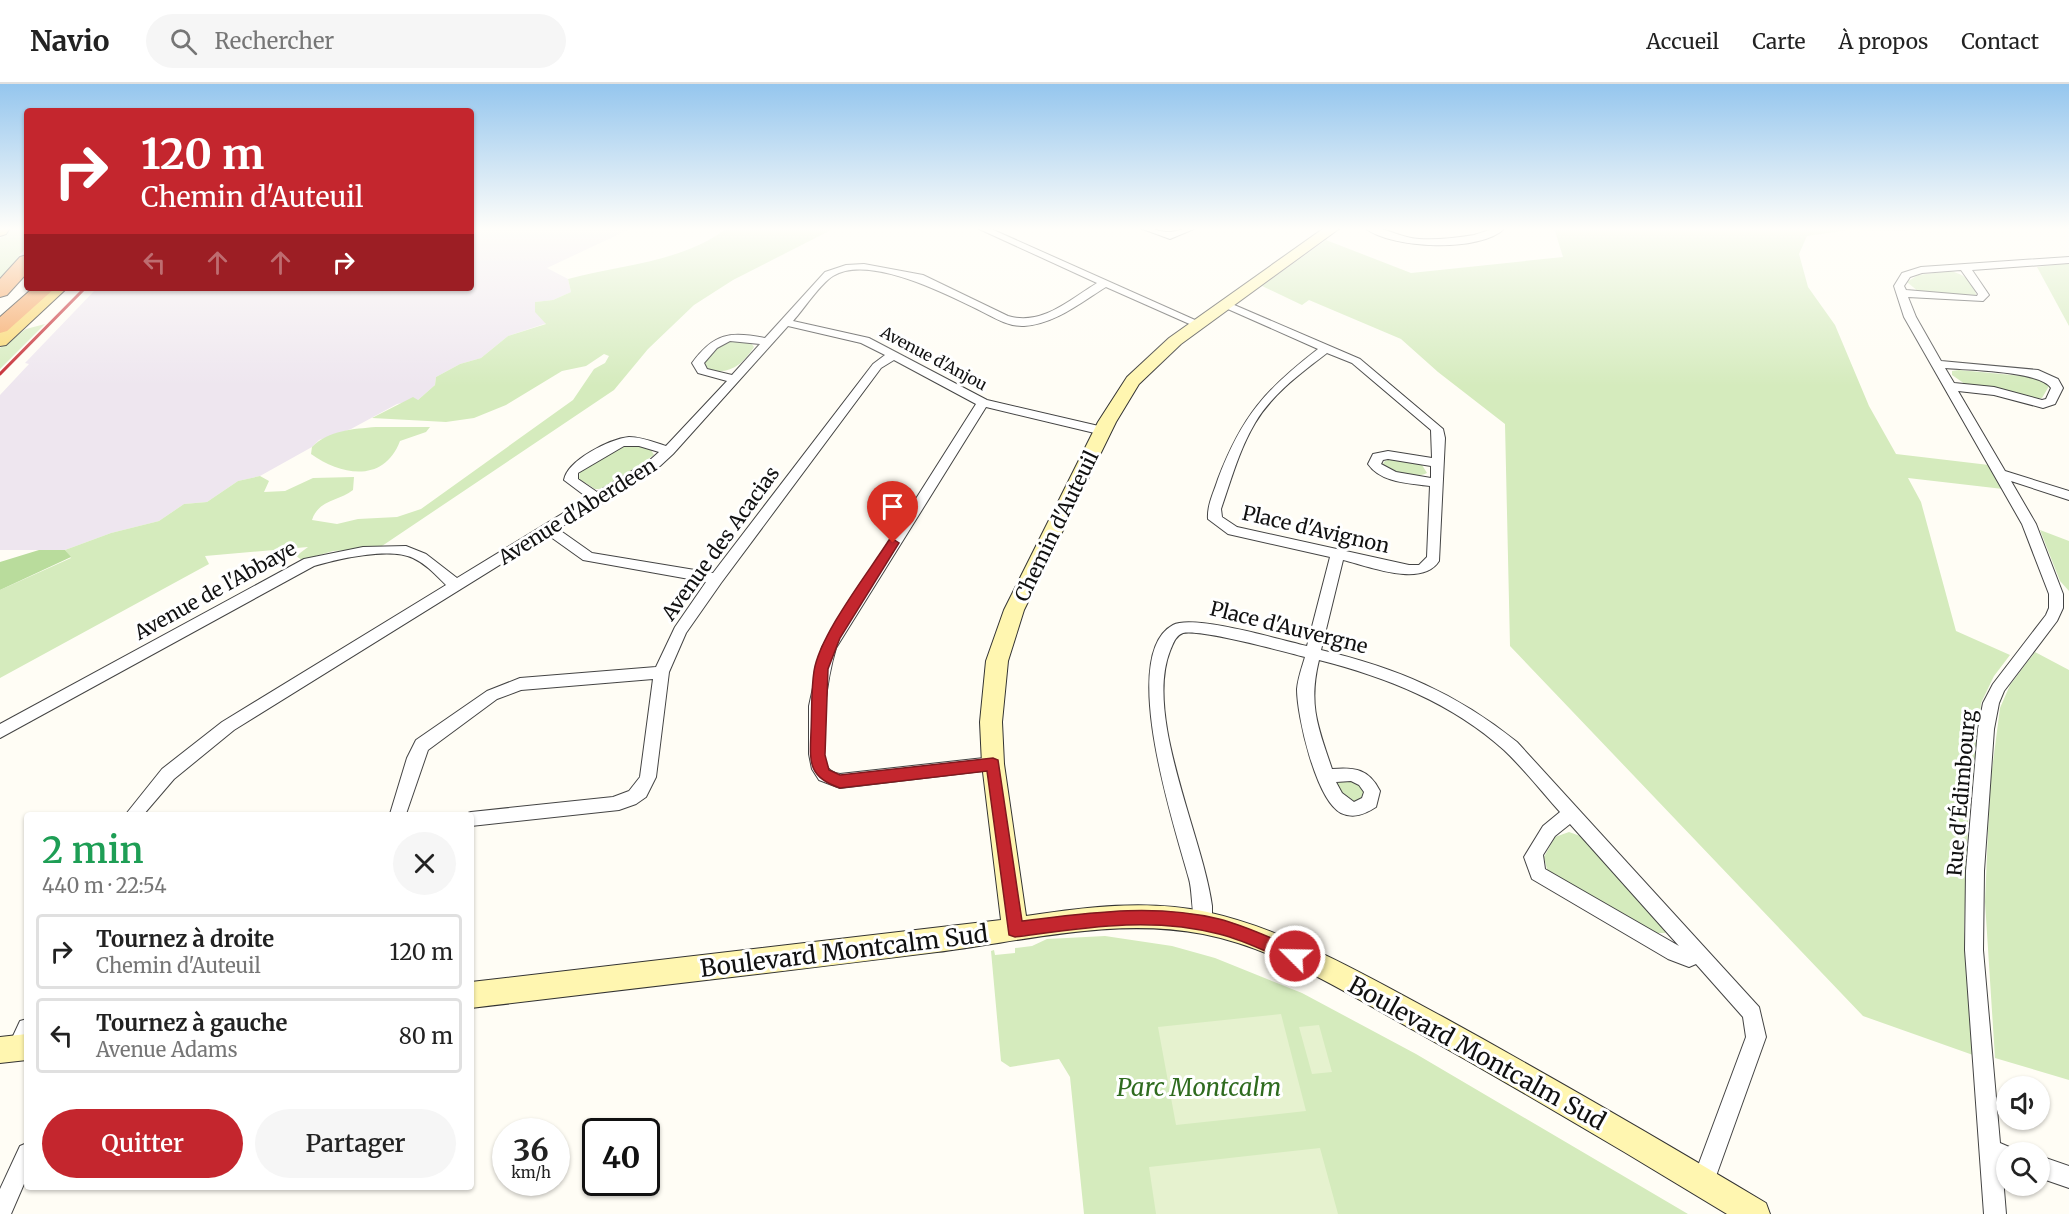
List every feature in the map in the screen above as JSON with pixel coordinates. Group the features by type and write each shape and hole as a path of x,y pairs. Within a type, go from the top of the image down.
{"highway":[{"path":"0,310 24,284"},
{"path":"0,327 42,291"}],"main road":[{"path":"0,341 55,291"}],"street":[{"name":"Avenue d'Aberdeen","path":"136,812 168,774 216,735 649,468 669,451 822,281"},
{"name":"Avenue d'Aberdeen","path":"927,281 1004,318 1022,323 1045,320 1105,283"},
{"path":"1100,281 1197,324"},
{"name":"Chemin d'Auteuil","path":"1015,929 993,764 992,699 1004,637 1014,610 1103,431 1139,374 1167,347 1258,281"},
{"path":"1901,281 1900,293 1979,299 1984,295 1975,281"},
{"name":"Rue d'Édimbourg","path":"1900,293 1906,310 2035,536 2063,596 2052,617 2009,670 1994,695 1986,729 1974,909 1977,988 1997,1142"},
{"name":"Place d'Avignon","path":"1225,304 1356,361 1430,421 1438,433 1438,463 1434,557 1429,566 1409,570 1233,531 1219,524 1214,514 1240,441 1253,417 1276,390 1326,348"},
{"name":"Avenue d'Anjou","path":"784,322 859,338 983,403 1103,431"},
{"path":"734,379 702,371 698,363 716,343 724,338 738,336 767,342"},
{"name":"Avenue des Acacias","path":"474,819 613,804 637,795 644,788 648,777 661,672 685,623 876,366 893,355"},
{"path":"1937,364 2038,374 2054,382 2056,388 2051,401 2043,404 1994,391 1950,386"},
{"path":"983,403 829,646 819,680 817,755 823,773 828,778 840,781 993,764"},
{"path":"599,500 571,480 572,472 577,467 611,445 625,440 669,451"},
{"path":"1437,483 1385,474 1376,469 1374,464 1377,457 1388,455 1438,463"},
{"path":"2002,475 2069,496"},
{"path":"550,530 588,557 716,579"},
{"name":"Avenue de l'Abbaye","path":"0,732 309,562 337,555 407,551 419,555 457,586"},
{"path":"1326,776 1305,707 1305,686 1337,555"},
{"name":"Place d'Auvergne","path":"1203,922 1200,887 1158,721 1158,676 1166,640 1180,628 1194,627 1404,680 1463,708 1511,747 1746,1005 1757,1029 1703,1182"},
{"path":"399,812 415,758 422,745 492,695 520,684 661,672"},
{"path":"1573,814 1556,822 1544,836 1533,856 1538,874 1675,952 1689,958 1699,954"},
{"name":"Boulevard Montcalm Sud","path":"474,995 1135,915 1203,922 1269,945 1340,977 1521,1075 1755,1214"},
{"path":"0,1213 24,1160"},
{"path":"2050,1170 2069,1177"},
{"name":"Rue d'Édimbourg","path":"1995,1214 1996,1196"}],"shaded area":[{"path":"474,281 568,281 571,292 553,300 535,302 547,323 508,336 481,358 460,364 436,377 435,385 418,400 397,404 351,429 319,440 312,447 260,476 238,481 207,502 184,504 159,521 111,533 65,550 0,550 0,395 29,364 25,363 94,291 474,291"}],"green space":[{"path":"568,281 732,281 694,305 648,349 614,390 379,548 333,551 302,560 296,556 308,547 205,556 209,564 0,678 0,590 71,558 65,550 111,533 159,521 184,504 207,502 238,481 260,476 269,481 264,492 285,491 313,478 354,477 353,490 319,508 312,520 337,524 358,519 397,517 421,509 573,400 594,369 605,363 609,356 604,354 586,366 562,371 506,405 474,418 446,422 372,418 413,397 418,400 435,385 436,377 460,364 481,358 508,336 546,324 535,312 535,302 553,300 571,292"},
{"path":"1269,281 1806,281 1808,287 1835,325 1869,406 1896,454 1989,465 2003,489 1908,478 1921,502 1956,631 2010,655 1994,676 1981,703 1968,822 1964,931 1973,1055 1863,1016 1510,646 1505,424 1438,372 1401,339 1309,300 1302,305 1262,286"},
{"path":"1969,281 1976,295 1919,292 1907,282"},
{"path":"2044,281 2069,281 2069,326"},
{"path":"45,324 0,369 0,348 26,329"},
{"path":"729,339 751,343 754,347 740,364 728,370 707,369 704,362 721,343"},
{"path":"1952,371 2033,377 2043,380 2049,386 2042,398 2034,399 1965,384 1952,375"},
{"path":"376,427 430,427 426,432 400,441 393,455 384,464 361,472 336,467 311,454 312,447 326,437 350,430"},
{"path":"630,443 651,450 654,455 604,489 595,489 579,479 580,471 615,447"},
{"path":"1391,459 1422,465 1427,473 1404,475 1392,471 1382,465"},
{"path":"2040,530 2069,541 2069,591 2060,581"},
{"path":"39,550 65,550 71,557 0,590 0,562"},
{"path":"2035,652 2069,670 2069,1080 1995,1058 1985,902 1990,785 2000,708 2010,685"},
{"path":"1348,780 1360,783 1366,796 1354,803 1344,801 1336,783"},
{"path":"1569,832 1583,837 1666,931 1665,933 1655,933 1548,873 1544,857 1555,837"},
{"name":"Parc Montcalm","path":"1105,936 1172,946 1215,958 1302,993 1416,1054 1688,1214 1084,1214 1070,1077 1059,1059 1010,1067 1001,1061 991,951 994,950 995,955 1015,953 1015,948 1032,946 1047,939"},
{"path":"1281,1014 1306,1111 1176,1125 1158,1027"},
{"path":"1319,1025 1332,1072 1312,1074 1299,1027"},
{"path":"1320,1148 1338,1214 1156,1214 1149,1167"}],"railway":[{"path":"0,374 82,291"}],"route":[{"path":"893,543 834,638 821,669 817,755 819,767 823,773 834,781 840,781 993,764 1015,929 1119,916 1164,917 1203,922 1220,927 1295,956"}]}
